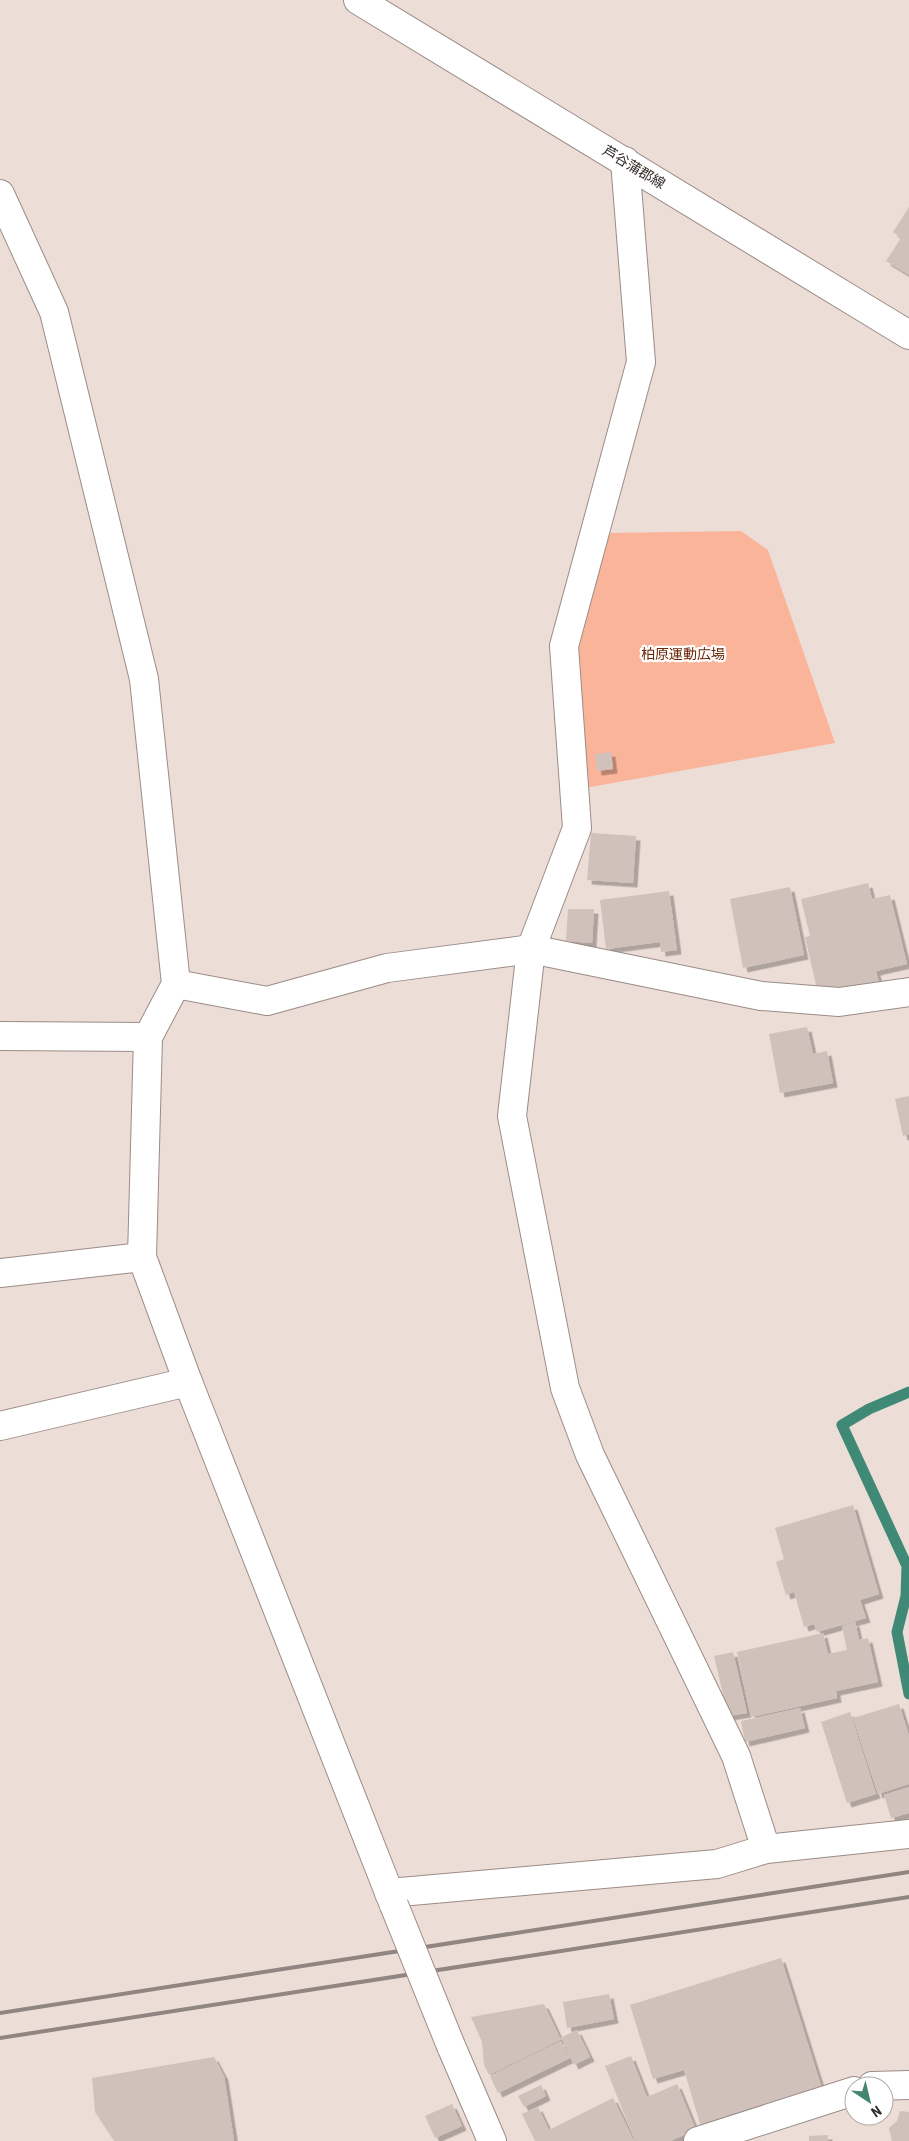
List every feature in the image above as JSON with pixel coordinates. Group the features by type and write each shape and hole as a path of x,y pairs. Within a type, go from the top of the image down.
{"street":[{"name":"芦谷蒲郡線","path":"358,0 909,335"},
{"path":"624,161 640,362 564,646 577,828 531,949 512,1116 565,1388 590,1455 736,1756 766,1849"},
{"path":"0,194 54,312 144,678 176,984 148,1036 142,1257 188,1382 391,1899 492,2141"},
{"path":"176,984 266,1001 388,968 531,949 761,996 839,1002 909,992"},
{"path":"0,1036 148,1036"},
{"path":"0,1274 142,1257"},
{"path":"0,1426 188,1382"},
{"path":"391,1899 718,1864 766,1849 909,1834"},
{"path":"894,2085 909,2085"},
{"path":"698,2141 844,2095"}],"green space":[{"name":"柏原運動広場","path":"741,531 768,550 835,743 574,790 564,646 608,533"}],"building":[{"path":"909,207 909,275 886,261 901,238 893,232"},
{"path":"611,752 613,769 597,771 595,754"},
{"path":"591,833 636,836 633,883 587,880"},
{"path":"868,883 872,899 890,895 907,964 876,971 879,983 841,992 816,985 805,937 810,936 801,899"},
{"path":"790,887 804,955 743,968 730,899"},
{"path":"669,891 677,950 661,952 660,942 606,949 600,900"},
{"path":"568,909 594,909 592,943 566,941"},
{"path":"807,1027 813,1054 827,1051 833,1083 780,1093 769,1034"},
{"path":"909,1096 909,1134 903,1136 895,1099"},
{"path":"853,1505 879,1594 860,1600 866,1618 817,1632 814,1624 804,1627 794,1592 786,1595 776,1562 784,1559 775,1528"},
{"path":"855,1622 859,1640 868,1638 878,1682 836,1691 837,1698 751,1717 737,1652 823,1633 828,1654 847,1650 842,1626"},
{"path":"733,1652 747,1713 728,1716 714,1656"},
{"path":"899,1704 909,1736 909,1784 878,1794 853,1718"},
{"path":"800,1708 805,1728 745,1742 741,1721"},
{"path":"850,1712 876,1794 847,1803 821,1722"},
{"path":"909,1787 909,1813 891,1818 884,1795"},
{"path":"781,1958 822,2089 701,2127 684,2070 653,2079 630,2005"},
{"path":"609,1994 614,2019 567,2028 563,2002"},
{"path":"544,2004 560,2038 577,2030 590,2057 574,2065 562,2039 489,2075 484,2065 482,2042 471,2017"},
{"path":"561,2041 570,2058 498,2093 490,2076"},
{"path":"631,2056 647,2097 677,2084 696,2130 670,2141 635,2141 605,2066"},
{"path":"214,2057 224,2076 234,2141 114,2141 95,2112 92,2078"},
{"path":"541,2085 546,2096 524,2107 518,2096"},
{"path":"613,2098 634,2141 535,2141 522,2114 538,2107 549,2130"},
{"path":"452,2104 462,2126 435,2138 425,2116"},
{"path":"900,2111 909,2112 909,2141 892,2141 889,2128 894,2126"},
{"path":"828,2135 828,2141 809,2141 809,2136"}],"waterway":[{"path":"909,1392 869,1409 842,1425 907,1566 906,1596 897,1632 909,1694"}],"railway":[{"path":"0,2013 909,1872"},
{"path":"0,2038 909,1897"}]}
